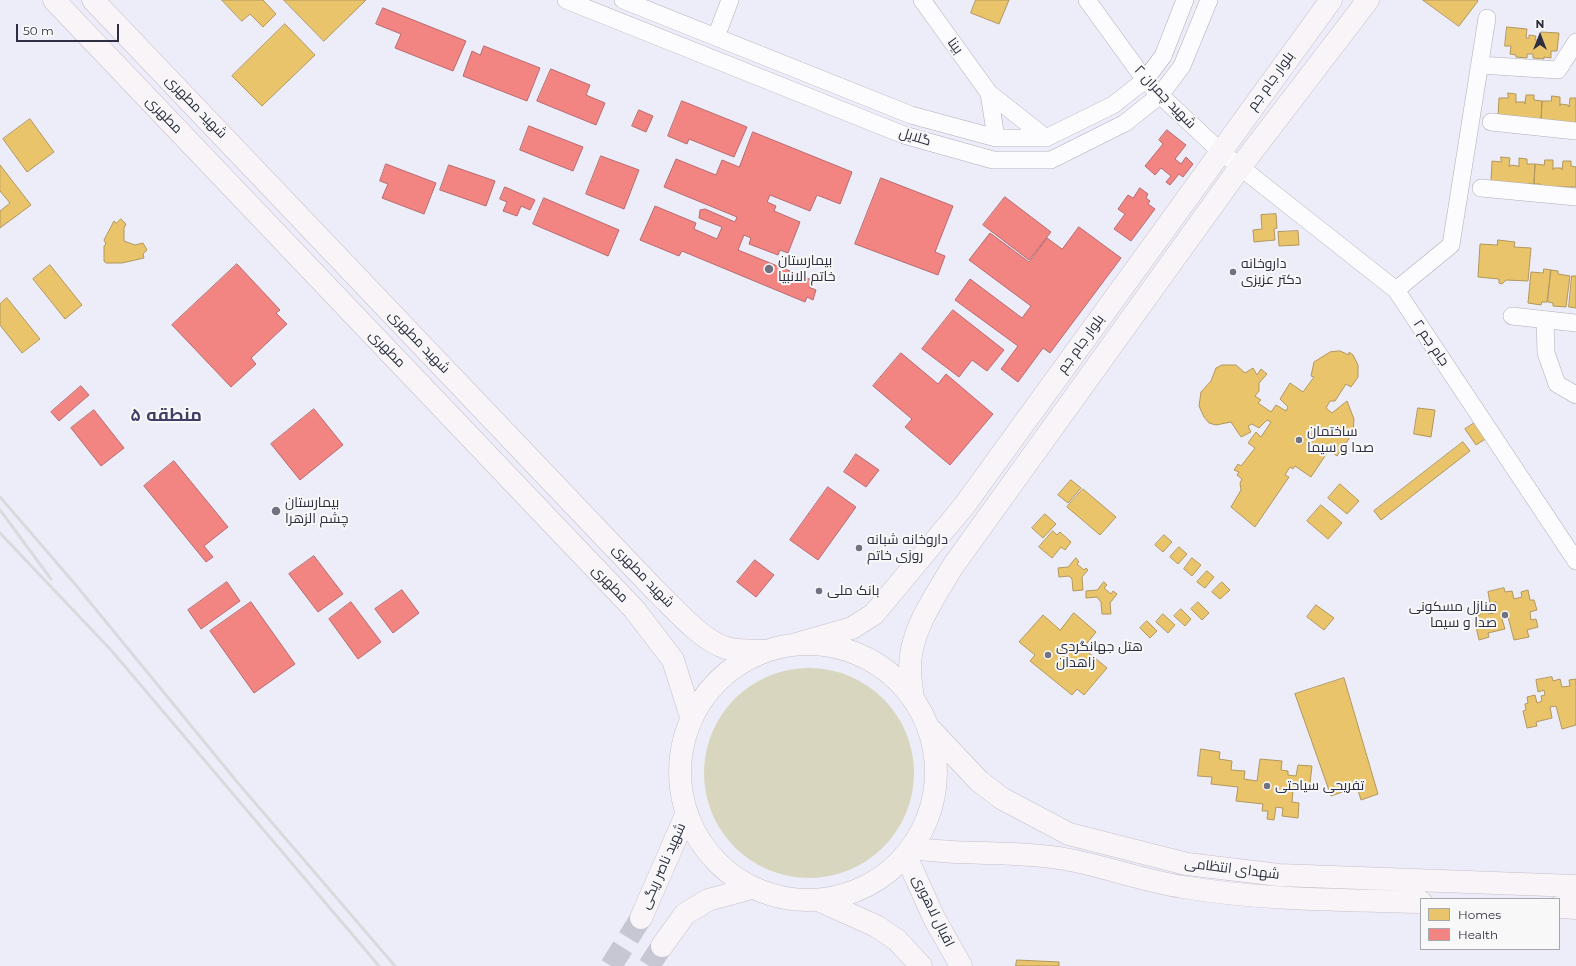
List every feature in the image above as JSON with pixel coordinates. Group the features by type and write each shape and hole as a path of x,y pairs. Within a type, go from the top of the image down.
{"main road":[{"name":"مطهری","path":"54,0 634,609 673,660 682,684 691,717"},
{"name":"شهید مطهری","path":"93,0 656,591 696,630 725,647 742,651 764,651"},
{"name":"بلوار جام جم","path":"796,644 852,628 874,614 964,506 1331,0"},
{"name":"بلوار جام جم","path":"913,698 910,671 911,657 916,634 925,613 953,566 1241,166 1368,0"},
{"path":"796,644 830,646 862,655 890,673 913,698 929,728 936,760 935,794 925,826 908,852 881,878 851,893 818,900 784,898 752,888 724,869 701,845 686,815 679,782 680,755 691,717 709,689 734,667 764,651 796,644"},
{"name":"شهدای انتظامی","path":"929,728 979,781 1001,798 1069,834 1187,864 1279,875 1576,886"},
{"name":"شهید ناصر ریگی","path":"640,918 686,815"},
{"name":"شهدای انتظامی","path":"908,852 1002,853 1065,859 1182,887 1277,898 1420,902"},
{"name":"اقبال لاهوری","path":"908,852 934,918 960,966"},
{"path":"1352,900 1354,878"},
{"path":"662,946 685,914 708,900 752,888"},
{"path":"818,900 876,926 897,940 921,966"},
{"path":"1560,907 1576,908"}],"street":[{"name":"گلایل","path":"566,0 904,135 993,160 1052,160 1125,123 1160,95 1182,66 1209,0"},
{"name":"گلایل","path":"623,0 911,115 996,138 1046,138 1113,105 1145,80 1163,56 1186,0"},
{"path":"716,37 730,0"},
{"name":"بینا","path":"922,0 989,93"},
{"name":"شهید چمران ۲","path":"1086,0 1145,80 1220,151 1241,166"},
{"path":"1396,290 1451,245 1487,18"},
{"path":"1480,65 1558,70 1576,42"},
{"path":"989,93 996,138"},
{"path":"989,93 1046,138"},
{"path":"1491,122 1576,131"},
{"name":"جام جم ۲","path":"1241,166 1396,290 1576,561"},
{"path":"1481,188 1576,197"},
{"path":"1512,316 1576,323"},
{"path":"1545,320 1546,353 1557,384 1576,395"}],"shaded area":[{"path":"809,668 829,670 849,676 867,686 883,699 896,715 906,733 912,753 914,773 912,793 906,813 896,831 883,847 867,860 849,870 829,876 809,878 789,876 769,870 751,860 735,847 722,831 712,813 706,793 704,773 706,753 712,733 722,715 735,699 751,686 769,676 789,670"}],"building: Homes":[{"path":"222,0 263,0 276,14 263,27 250,14 242,21"},
{"path":"284,0 366,0 324,41"},
{"path":"976,0 1009,0 999,24 971,13"},
{"path":"1423,0 1477,0 1478,1 1459,26"},
{"path":"285,24 315,55 262,106 232,76"},
{"path":"1507,27 1527,29 1526,38 1529,38 1529,35 1536,36 1535,40 1540,40 1541,32 1559,33 1557,51 1551,51 1551,58 1533,58 1533,54 1527,54 1527,58 1516,57 1516,55 1510,54 1511,46 1505,46"},
{"path":"1508,93 1516,94 1516,103 1525,102 1525,104 1526,95 1534,95 1534,100 1542,101 1541,120 1498,117 1499,98 1508,98"},
{"path":"1552,96 1560,97 1560,106 1561,104 1568,105 1569,107 1570,98 1576,98 1576,124 1541,120 1542,101 1551,101"},
{"path":"30,119 54,152 27,172 3,139"},
{"path":"1501,157 1510,158 1509,167 1511,165 1519,167 1519,158 1527,159 1527,164 1535,164 1534,184 1527,185 1491,181 1492,161 1501,162"},
{"path":"1545,160 1553,160 1553,170 1554,168 1561,168 1562,170 1563,161 1571,161 1571,166 1576,167 1576,187 1540,187 1540,184 1534,184 1535,164 1544,165"},
{"path":"0,165 31,205 0,228 0,211 10,203 0,191"},
{"path":"1276,214 1277,228 1274,229 1275,240 1254,242 1253,230 1262,229 1261,215"},
{"path":"121,219 126,224 124,228 124,241 135,245 143,243 147,250 143,254 144,258 122,263 106,263 104,261 104,246 106,244 104,240 114,221 116,223"},
{"path":"1298,231 1299,245 1279,246 1278,232"},
{"path":"1498,240 1515,242 1514,247 1531,248 1528,281 1506,280 1502,284 1499,283 1499,279 1478,277 1480,244 1497,245"},
{"path":"50,265 82,305 65,319 33,279"},
{"path":"1544,269 1551,270 1547,302 1542,302 1541,305 1528,303 1531,272 1543,273"},
{"path":"1551,270 1558,271 1558,274 1570,276 1566,307 1553,306 1553,303 1548,302"},
{"path":"1572,276 1576,276 1576,308 1569,307"},
{"path":"7,298 40,339 22,353 0,325 0,304"},
{"name":"ساختمان صدا و سیما","path":"1340,351 1349,355 1349,352 1353,355 1358,365 1358,377 1351,387 1346,384 1335,401 1330,401 1326,408 1332,413 1347,401 1354,419 1353,433 1337,456 1329,450 1311,477 1295,466 1293,469 1290,467 1285,475 1289,477 1255,527 1231,507 1241,490 1240,483 1242,479 1237,475 1239,472 1234,470 1238,464 1241,466 1255,448 1248,443 1256,432 1261,437 1271,422 1267,420 1259,428 1252,424 1248,426 1251,432 1241,437 1231,422 1216,425 1209,423 1204,417 1199,406 1201,392 1211,381 1216,368 1222,365 1236,365 1245,373 1253,368 1257,375 1261,369 1267,374 1259,383 1259,391 1255,396 1261,400 1258,403 1271,412 1276,405 1286,411 1288,407 1280,399 1290,383 1303,392 1314,377 1311,376 1314,362 1330,352"},
{"path":"1418,408 1435,410 1431,437 1414,434"},
{"path":"1476,422 1487,438 1476,445 1465,429"},
{"path":"1463,442 1470,451 1381,520 1374,511"},
{"path":"1071,480 1081,488 1068,503 1058,495"},
{"path":"1340,484 1359,501 1347,514 1328,498"},
{"path":"1083,489 1116,517 1100,535 1067,507"},
{"path":"1321,505 1342,523 1328,539 1307,521"},
{"path":"1045,514 1056,524 1043,538 1032,528"},
{"path":"1053,531 1057,535 1060,532 1071,542 1065,550 1061,547 1052,558 1039,547"},
{"path":"1164,535 1172,542 1163,552 1155,545"},
{"path":"1179,547 1187,554 1178,564 1170,557"},
{"path":"1076,558 1079,562 1077,564 1084,570 1086,568 1088,570 1082,577 1083,590 1073,591 1072,579 1069,576 1059,577 1058,568 1068,567"},
{"path":"1192,558 1201,565 1192,576 1184,569"},
{"path":"1207,571 1214,577 1205,588 1197,582"},
{"path":"1104,582 1107,585 1104,588 1111,594 1113,591 1117,594 1110,603 1111,614 1102,614 1101,602 1097,597 1086,598 1086,591 1097,590"},
{"path":"1222,582 1230,590 1220,599 1212,592"},
{"name":"منازل مسکونی صدا و سیما","path":"1504,588 1505,592 1512,591 1514,599 1522,597 1521,592 1528,590 1530,600 1534,600 1537,610 1530,612 1531,620 1536,619 1538,627 1527,630 1529,637 1514,640 1508,617 1502,619 1505,629 1488,633 1489,637 1479,640 1475,622 1478,621 1477,616 1480,615 1479,609 1487,607 1489,614 1494,613 1493,607 1497,606 1496,602 1490,603 1488,592"},
{"path":"1198,602 1209,613 1202,620 1191,609"},
{"path":"1316,605 1334,618 1324,630 1307,617"},
{"path":"1181,609 1191,619 1185,626 1174,616"},
{"path":"1074,613 1096,632 1083,648 1107,668 1084,695 1077,689 1072,695 1030,661 1035,655 1019,642 1043,615 1060,630"},
{"path":"1163,614 1175,625 1168,633 1156,622"},
{"path":"1147,621 1157,631 1150,638 1140,628"},
{"path":"1552,677 1553,681 1560,679 1562,687 1570,686 1569,680 1576,679 1576,725 1562,729 1556,706 1550,707 1552,718 1536,722 1537,726 1527,728 1523,711 1526,710 1525,704 1528,703 1527,697 1535,695 1537,703 1542,701 1541,696 1545,695 1544,690 1538,692 1536,680"},
{"path":"1344,678 1378,794 1361,800 1357,787 1331,796 1295,694"},
{"name":"تفریحی سیاحتی","path":"1201,749 1220,752 1219,759 1232,761 1231,770 1245,771 1244,779 1257,781 1260,759 1282,761 1281,770 1288,771 1288,775 1296,776 1298,765 1312,766 1309,792 1293,790 1292,802 1299,803 1298,818 1282,816 1283,808 1276,807 1274,820 1267,819 1268,811 1262,811 1263,804 1236,801 1238,787 1211,784 1212,777 1198,776"},
{"path":"1017,960 1059,962 1059,966 1016,966"}],"building: Health":[{"path":"383,8 466,41 453,71 395,48 401,34 376,24"},
{"path":"484,46 540,68 527,101 463,76 472,51 480,55"},
{"path":"551,69 590,85 586,95 605,103 596,125 537,101"},
{"path":"682,101 747,127 734,157 689,139 687,144 668,136"},
{"path":"639,110 653,116 646,132 632,126"},
{"path":"529,126 583,147 573,171 520,150"},
{"path":"1167,130 1186,145 1175,159 1181,164 1186,157 1193,164 1183,177 1179,174 1170,185 1166,182 1171,176 1161,168 1155,175 1145,166 1163,144 1159,140"},
{"path":"753,132 852,172 840,204 817,195 810,211 770,195 767,202 776,206 774,211 800,222 788,253 780,250 778,255 749,244 751,238 744,235 738,250 812,280 809,287 816,290 813,300 807,297 805,302 682,251 679,256 640,240 655,206 696,223 694,229 717,239 722,227 699,218 700,210 705,209 735,222 737,217 664,187 676,159 716,175 722,160 739,167"},
{"path":"601,156 639,170 624,209 586,194"},
{"path":"386,164 436,183 424,214 382,198 388,184 380,181"},
{"path":"449,165 495,181 486,206 440,190"},
{"path":"881,178 953,206 935,252 945,256 938,275 855,244"},
{"path":"505,187 535,200 530,210 521,206 517,216 503,211 507,202 500,199"},
{"path":"1140,188 1148,194 1146,198 1150,201 1148,204 1155,209 1131,241 1114,229 1125,214 1118,209 1128,195 1133,198"},
{"path":"1005,197 1051,232 1029,260 983,225"},
{"path":"544,198 619,230 608,256 533,224"},
{"path":"1079,227 1121,258 1050,353 1043,348 1018,382 1001,369 1018,346 955,300 970,279 1022,318 1031,306 969,260 990,233 1029,262 1047,238 1062,249"},
{"path":"237,264 280,310 276,313 287,324 251,358 256,364 231,387 172,325"},
{"path":"953,310 1004,350 987,371 972,360 959,377 922,349"},
{"path":"901,353 938,384 946,374 993,414 950,465 905,427 912,419 873,386"},
{"path":"81,386 89,395 59,421 51,412"},
{"path":"314,409 343,445 300,480 271,444"},
{"path":"94,410 124,448 101,466 71,428"},
{"path":"856,454 879,470 866,487 844,472"},
{"path":"174,461 228,527 204,546 213,557 206,562 144,486"},
{"path":"828,487 856,507 818,560 790,540"},
{"path":"314,556 343,594 318,612 289,574"},
{"path":"755,560 774,575 756,597 737,582"},
{"path":"227,582 240,601 201,629 188,610"},
{"path":"402,590 419,613 393,633 375,609"},
{"path":"251,602 295,664 254,693 210,631"},
{"path":"351,602 381,642 358,659 329,619"}],"tunnel":[{"path":"611,966 641,918"},
{"path":"649,966 662,946"}],"railway":[{"path":"0,497 75,584 238,783 395,966"},
{"path":"0,510 51,579"},
{"path":"0,533 111,650 379,966"}],"place":[{"name":"بیمارستان خاتم الانبیا","path":"769,269"},
{"name":"داروخانه دکتر عزیزی","path":"1233,272"},
{"name":"ساختمان صدا و سیما","path":"1299,440"},
{"name":"بیمارستان چشم الزهرا","path":"276,511"},
{"name":"داروخانه شبانه روزی خاتم","path":"859,548"},
{"name":"بانک ملی","path":"819,591"},
{"name":"منازل مسکونی صدا و سیما","path":"1505,615"},
{"name":"هتل جهانگردی زاهدان","path":"1048,655"},
{"name":"تفریحی سیاحتی","path":"1267,786"}],"district":[{"name":"منطقه ۵","path":"166,416"}]}
